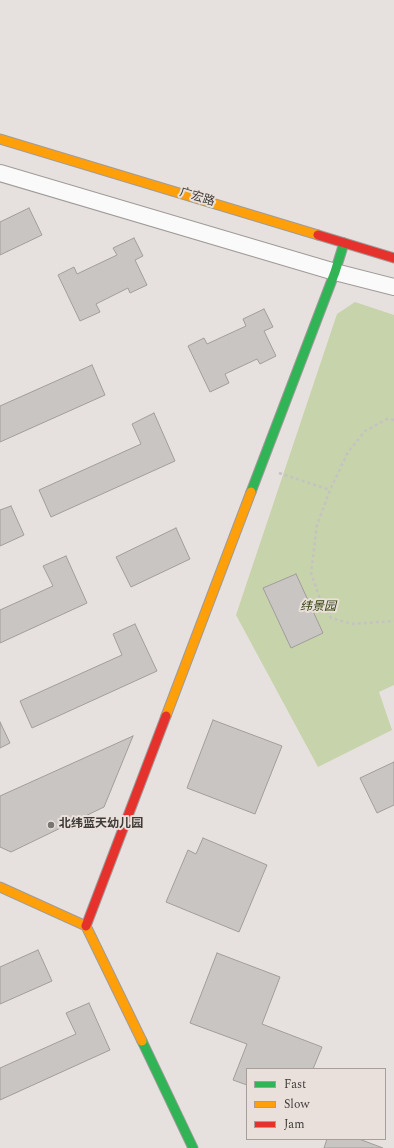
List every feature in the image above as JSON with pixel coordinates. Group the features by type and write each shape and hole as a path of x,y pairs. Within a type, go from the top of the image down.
{"street":[{"name":"广宏路","path":"0,139 394,258"},
{"path":"0,173 335,272 394,287"},
{"path":"86,926 261,468 335,272 344,243"},
{"path":"0,887 86,926 194,1148"}],"path":[{"path":"394,420 387,420 365,431 348,452 330,490 317,525 311,573 319,596 331,618 352,624 394,621"},
{"path":"261,468 330,490"}],"green space":[{"name":"纬景园","path":"355,302 394,315 394,685 379,692 392,730 318,767 236,615 337,314"}],"building":[{"path":"29,208 42,235 0,255 0,222"},
{"path":"134,238 143,256 135,260 147,285 130,293 128,288 96,304 100,312 80,321 58,275 74,267 77,274 117,255 113,248"},
{"path":"264,309 273,327 264,331 276,356 260,364 257,359 225,374 229,383 210,392 188,346 204,338 207,344 246,326 243,319"},
{"path":"92,365 105,395 0,442 0,406"},
{"path":"154,413 175,461 51,517 39,490 141,444 132,424"},
{"path":"11,506 24,535 0,546 0,510"},
{"path":"176,528 190,559 131,587 116,557"},
{"path":"66,556 87,603 0,643 0,610 53,586 43,566"},
{"path":"296,574 323,633 291,648 263,588"},
{"path":"135,624 157,671 32,728 20,701 122,655 113,634"},
{"path":"213,720 282,746 255,814 187,788"},
{"path":"0,722 10,743 0,748"},
{"path":"133,736 104,807 11,852 0,847 0,796"},
{"path":"394,762 394,805 377,813 360,778"},
{"path":"203,838 267,865 239,932 166,902 188,850 196,854"},
{"path":"38,950 52,981 0,1004 0,967"},
{"path":"217,953 280,977 262,1024 322,1047 313,1068 246,1068 246,1085 233,1080 247,1044 190,1023"},
{"path":"89,1003 110,1050 0,1100 0,1068 76,1034 66,1013"},
{"path":"327,1140 362,1140 383,1148 324,1148"}],"traffic: fast":[{"path":"251,492 335,272 344,243"},
{"path":"142,1041 193,1148"}],"traffic: slow":[{"path":"0,139 318,235"},
{"path":"166,716 251,492"},
{"path":"0,887 86,926 142,1041"}],"traffic: jam":[{"path":"318,235 394,258"},
{"path":"86,926 166,716"}],"place":[{"name":"北纬蓝天幼儿园","path":"51,825"}]}
